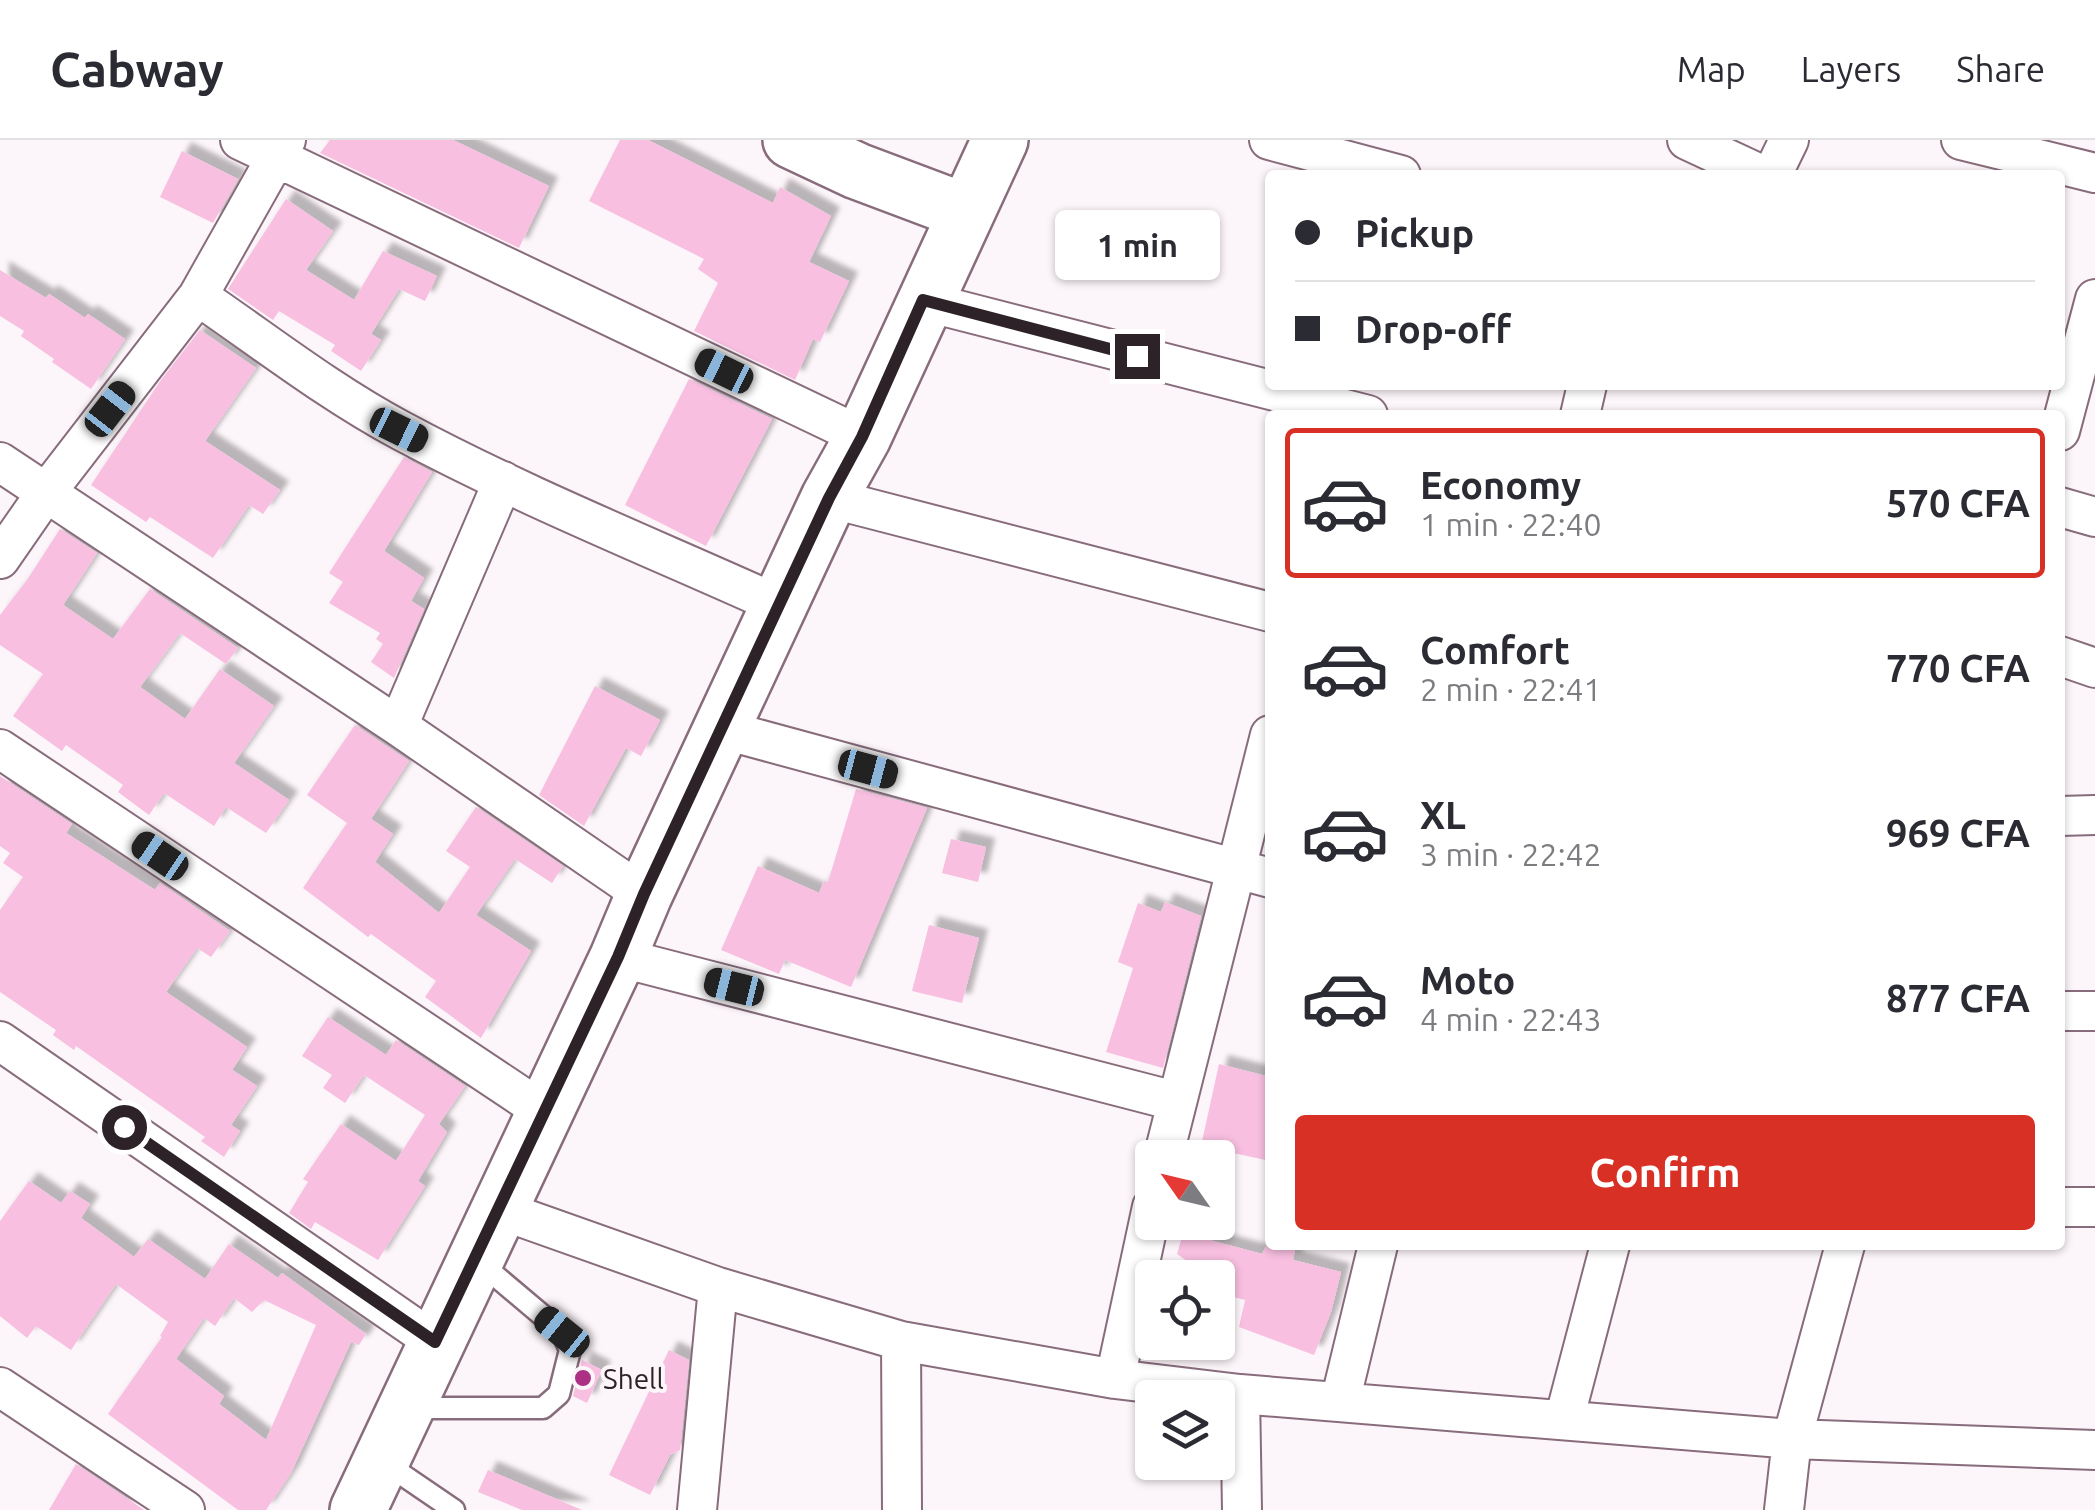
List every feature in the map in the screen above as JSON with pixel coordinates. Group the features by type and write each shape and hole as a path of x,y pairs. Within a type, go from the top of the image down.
{"main road":[{"path":"791,140 966,212"},
{"path":"358,1510 1000,140"}],"street":[{"path":"240,140 281,148 862,437"},
{"path":"1269,140 1374,170"},
{"path":"1687,140 1751,170"},
{"path":"1774,170 1789,140"},
{"path":"1961,140 2095,173"},
{"path":"0,559 45,494 198,296 281,148"},
{"path":"198,296 399,430 780,605"},
{"path":"923,300 1265,386"},
{"path":"2063,410 2070,352 2095,300"},
{"path":"1280,390 1340,405"},
{"path":"0,462 644,894"},
{"path":"398,726 502,480"},
{"path":"829,498 1265,611"},
{"path":"2065,509 2095,517"},
{"path":"2065,658 2095,668"},
{"path":"721,729 1253,874"},
{"path":"0,750 543,1111"},
{"path":"1167,1140 1176,1101 1253,874 1265,776"},
{"path":"2065,816 2095,816"},
{"path":"618,957 1176,1101"},
{"path":"2065,1011 2095,1011"},
{"path":"0,1042 435,1342"},
{"path":"2065,1207 2095,1207"},
{"path":"498,1208 718,1287 901,1341 1116,1379 1240,1394 1792,1438 2095,1450"},
{"path":"1116,1379 1145,1240"},
{"path":"1340,1402 1377,1250"},
{"path":"1564,1420 1609,1250"},
{"path":"1784,1510 1792,1438 1844,1250"},
{"path":"698,1510 718,1287"},
{"path":"901,1341 902,1510"},
{"path":"0,1387 186,1510"},
{"path":"1240,1394 1242,1510"}],"lane":[{"path":"405,1408 543,1408 559,1394 570,1350 562,1332 474,1259"},
{"path":"381,1460 454,1510"}],"building":[{"path":"330,140 453,140 549,186 519,248 320,153"},
{"path":"620,140 648,140 773,203 780,187 831,216 809,262 849,281 820,342 813,339 795,380 694,331 718,283 698,269 704,259 589,201"},
{"path":"182,151 238,179 213,223 160,197"},
{"path":"286,199 333,231 306,270 354,300 383,251 437,276 425,301 399,289 371,334 381,340 361,371 331,351 335,345 279,311 273,320 228,289"},
{"path":"0,270 46,298 49,294 85,318 88,314 125,339 91,389 52,362 54,359 21,336 24,331 0,316"},
{"path":"200,330 256,368 205,441 280,490 263,514 249,505 213,558 150,517 146,522 91,485 161,380"},
{"path":"689,379 772,419 706,546 625,505"},
{"path":"404,457 432,472 384,551 424,578 411,601 424,609 394,678 371,662 383,644 376,639 380,633 329,603 343,582 329,573"},
{"path":"60,529 97,553 63,605 113,639 150,589 238,648 226,664 180,633 140,687 185,719 220,669 274,706 234,763 289,800 266,833 226,807 214,826 164,793 149,815 118,792 123,785 66,745 62,751 13,716 43,674 0,645 0,615"},
{"path":"595,686 660,720 641,756 626,748 584,826 539,795"},
{"path":"355,725 409,761 371,819 393,834 375,862 439,913 470,867 446,851 476,807 563,866 552,883 515,859 476,915 531,951 481,1038 425,997 436,981 303,888 347,823 307,795"},
{"path":"0,776 72,824 66,833 155,890 160,883 230,931 211,957 197,948 166,992 247,1047 232,1070 257,1086 231,1125 240,1131 224,1157 201,1141 205,1137 76,1046 74,1050 53,1035 56,1030 0,992 0,910 23,877 3,863 10,853 0,846"},
{"path":"856,789 927,808 851,987 785,960 779,974 721,950 758,866 819,893 824,881 828,882"},
{"path":"951,839 986,847 978,882 942,873"},
{"path":"1165,902 1201,916 1163,1068 1106,1052 1133,968 1118,962 1138,903 1161,912"},
{"path":"929,925 979,938 962,1003 912,991"},
{"path":"328,1017 386,1055 396,1040 465,1086 439,1124 447,1132 418,1181 425,1186 378,1260 315,1222 311,1229 289,1213 308,1182 303,1179 341,1124 396,1161 425,1115 364,1075 345,1103 323,1088 332,1075 302,1056"},
{"path":"1219,1064 1265,1076 1265,1160 1235,1153 1235,1140 1202,1140"},
{"path":"29,1181 61,1203 70,1191 90,1204 81,1218 134,1257 148,1239 205,1279 229,1244 278,1278 282,1273 366,1334 359,1345 351,1342 291,1473 266,1510 238,1510 108,1414 162,1337 168,1322 116,1284 71,1350 36,1326 27,1338 0,1316 0,1221","holes":["234,1298 252,1312 264,1300 316,1325 266,1440 219,1404 224,1396 176,1359 204,1318 215,1326"]},
{"path":"1181,1240 1209,1240 1262,1254 1265,1249 1295,1250 1293,1260 1341,1272 1314,1355 1239,1327 1245,1300 1235,1297 1235,1260 1186,1260 1177,1254"},
{"path":"669,1350 689,1360 680,1450 670,1455 650,1495 609,1475"},
{"path":"582,1360 602,1370 587,1403 573,1396"},
{"path":"76,1464 144,1510 49,1510"},
{"path":"488,1470 582,1510 522,1510 478,1492"}],"place":[{"name":"Shell","path":"583,1378"}],"route":[{"path":"124,1127 435,1342 923,300 1137,356"}]}
